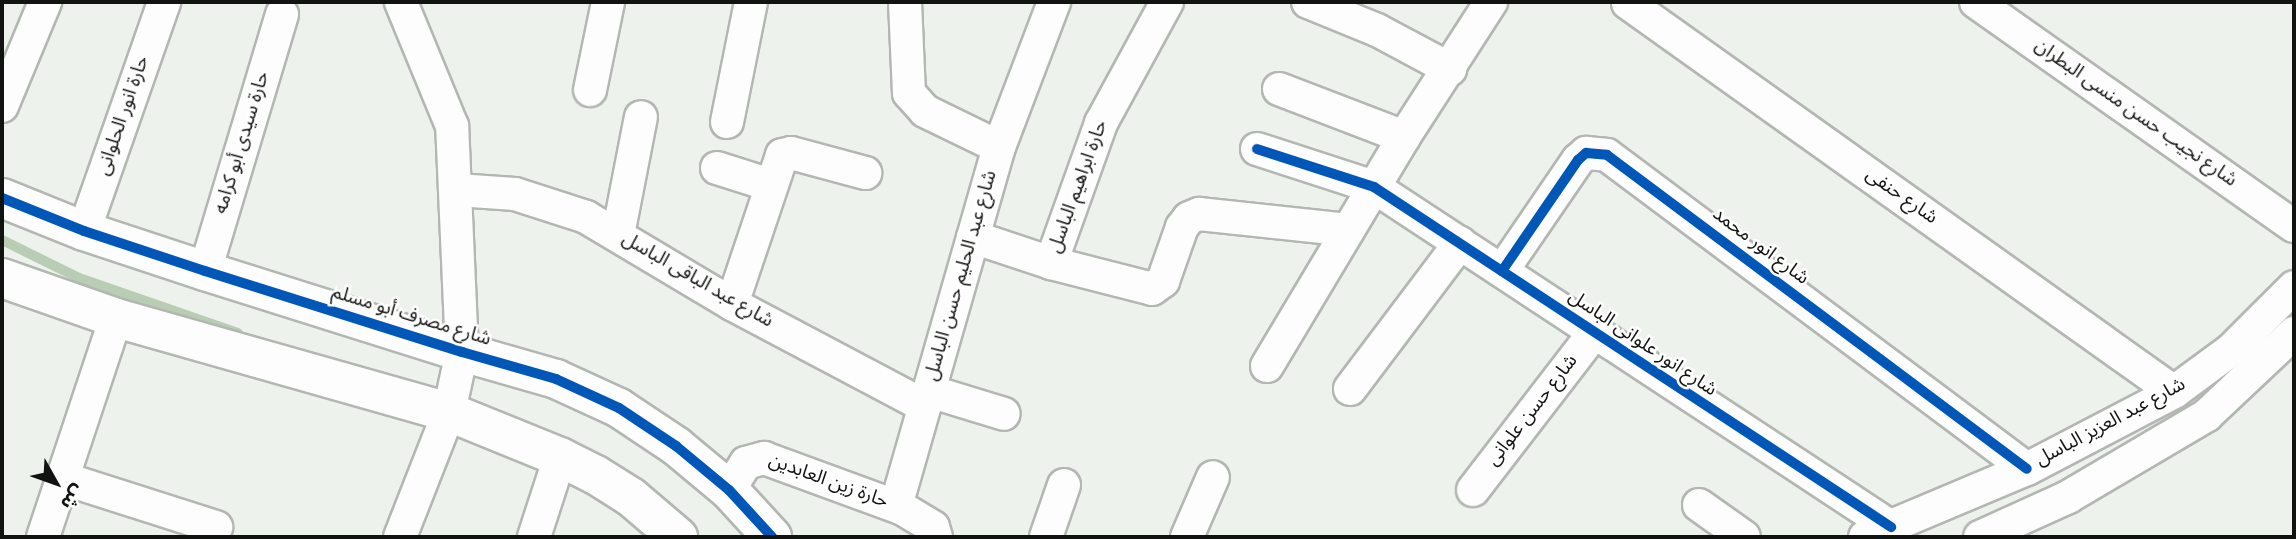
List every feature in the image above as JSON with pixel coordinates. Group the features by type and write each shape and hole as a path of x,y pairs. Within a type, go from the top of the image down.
{"street":[{"path":"2,106 45,2"},
{"name":"حارة انور الحلوانى","path":"84,231 164,2"},
{"path":"400,537 449,412 462,352 457,190 452,126 401,2"},
{"path":"590,90 608,2"},
{"path":"727,122 751,2"},
{"path":"905,2 906,82 915,103 999,148"},
{"name":"شارع عبد الحليم حسن الباسل","path":"901,508 898,499 999,148 1054,2"},
{"name":"حارة ابراهيم الباسل","path":"1051,262 1101,123 1167,2"},
{"path":"1308,2 1377,30 1450,69"},
{"path":"1267,366 1404,137 1491,2"},
{"name":"شارع نجيب حسن منسى البطران","path":"1976,2 2294,226"},
{"name":"شارع حنفى","path":"1628,3 2174,392"},
{"name":"حارة سيدى أبو كرامه","path":"205,271 282,15"},
{"path":"1279,89 1404,137"},
{"path":"618,235 641,117"},
{"name":"شارع انور علوانى الباسل","path":"1257,149 1374,187 1594,333 1878,532"},
{"path":"732,304 779,159 786,152 865,173"},
{"name":"شارع انور محمد","path":"1502,271 1578,160 1586,153 1607,155 2026,468"},
{"path":"717,168 771,185"},
{"name":"شارع عبد الباقى الباسل","path":"457,190 515,194 551,203 586,217 732,304 927,399 1004,414"},
{"name":"شارع مصرف أبو مسلم","path":"2,198 84,231 205,271 556,379 619,408 676,446 729,490 772,537"},
{"path":"973,237 1051,262 1152,289 1163,281 1182,227 1189,218 1199,215 1348,230"},
{"path":"1350,389 1460,243"},
{"path":"2,278 116,318 449,412 560,457 631,497 678,537"},
{"name":"شارع عبد العزيز الباسل","path":"1878,532 2026,468 2174,392 2231,350 2294,288"},
{"path":"43,537 116,318"},
{"name":"شارع حسن علوانى","path":"1473,490 1594,333"},
{"name":"شارع عبد العزيز الباسل","path":"1980,537 2068,498 2207,415 2294,334"},
{"path":"534,537 560,457"},
{"name":"حارة زين العابدين","path":"729,490 746,463 764,458 901,508"},
{"path":"1187,537 1213,477"},
{"path":"62,478 216,527"},
{"path":"1046,537 1064,485"},
{"path":"1699,505 1744,537"},
{"path":"901,508 927,521 933,527 936,537"}],"waterway":[{"path":"2,240 79,278 238,333"}],"cycle path":[{"path":"1257,149 1374,187 1891,527"},
{"path":"1502,271 1578,160 1586,153 1607,155 2027,469"},
{"path":"2,198 84,231 205,271 556,379 619,408 676,446 729,490 772,537"}]}
